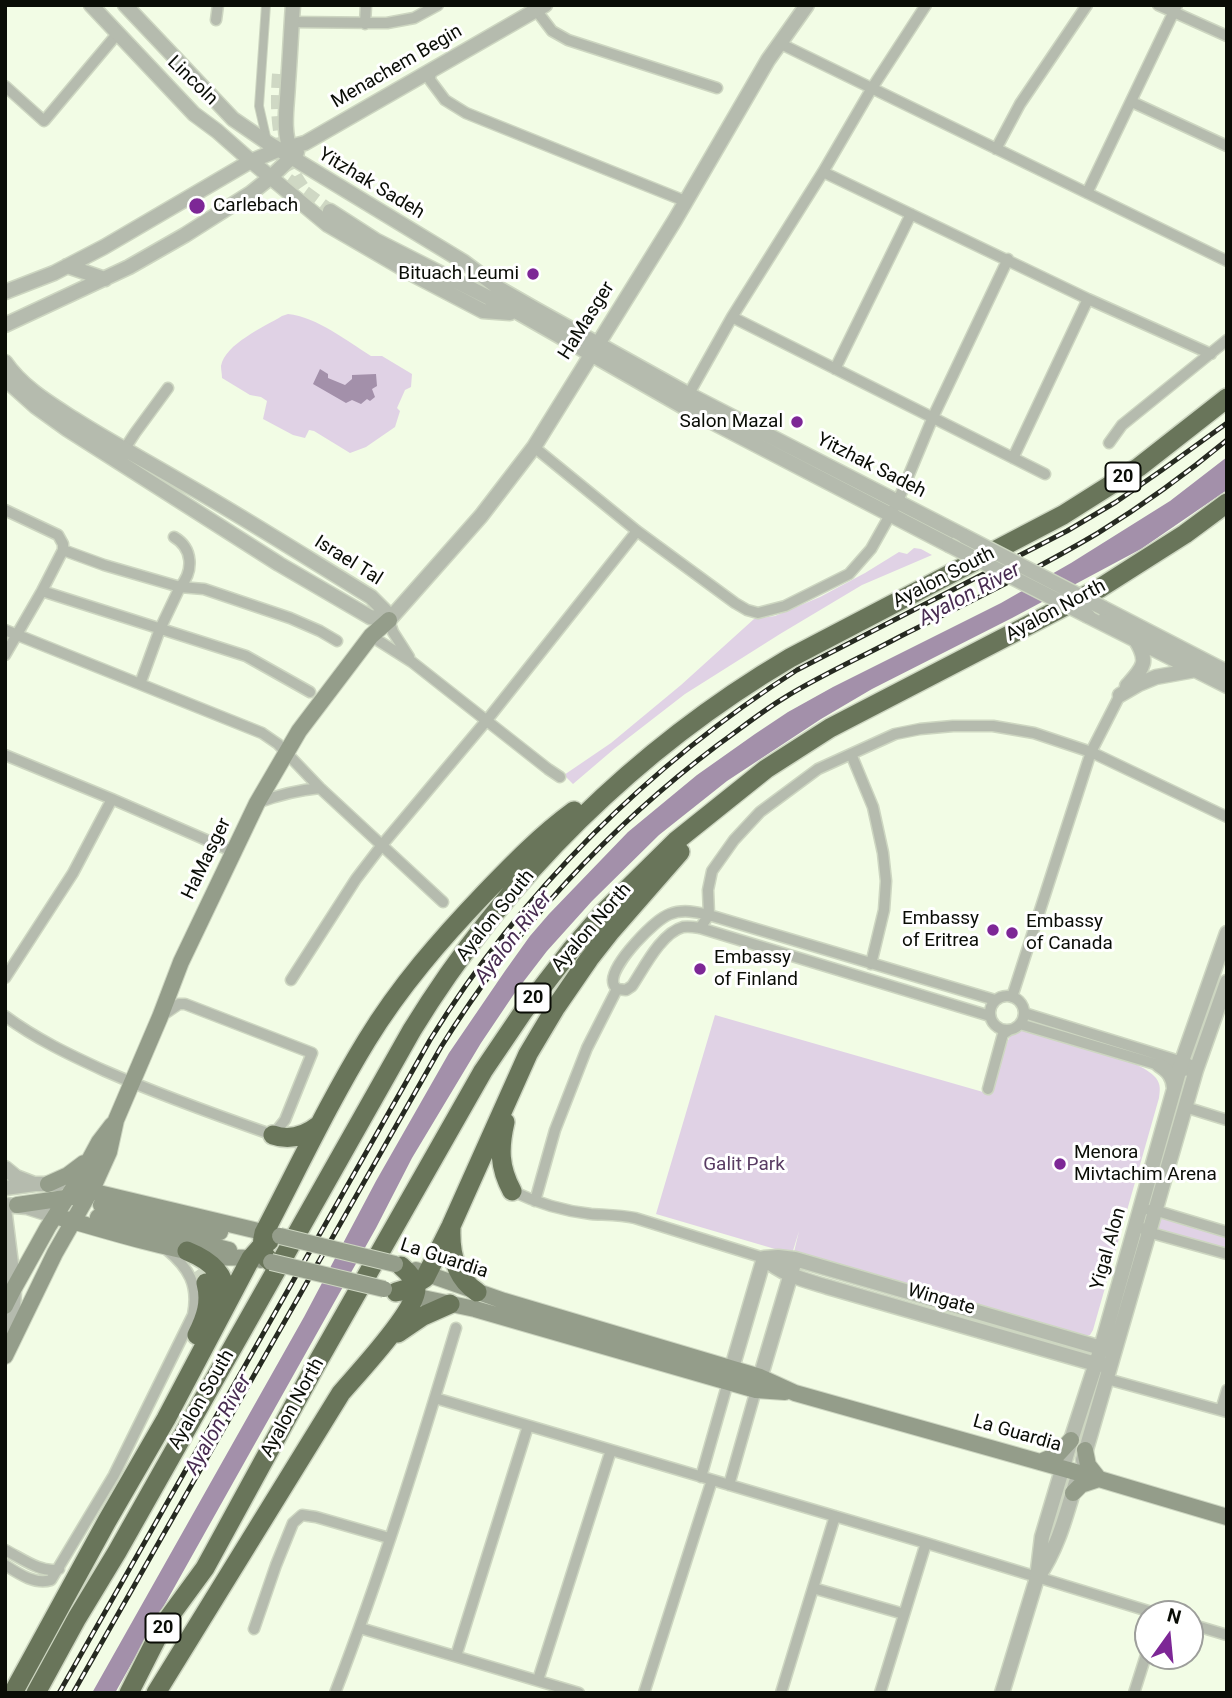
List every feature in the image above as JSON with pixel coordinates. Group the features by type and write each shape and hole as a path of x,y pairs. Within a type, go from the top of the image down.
{"highway":[{"name":"Ayalon South","path":"34,1693 434,995 477,937 543,858 614,787 727,698 790,658 1091,499 1150,459 1227,398"},
{"name":"Ayalon North","path":"129,1693 164,1624 205,1568 483,1071 561,962 603,913 676,841 732,794 782,758 830,728 1100,588 1185,534 1227,503"},
{"path":"13,1693 221,1315 266,1247 320,1124 384,1014 415,971 475,904 539,839 674,738"},
{"path":"407,1287 451,1226 514,1084 541,1031 589,959 732,794"},
{"path":"512,1191 503,1173 501,1151 514,1084"},
{"path":"272,1135 298,1137 320,1124"},
{"path":"451,1226 450,1239 458,1270 464,1282 477,1292"},
{"path":"187,1251 207,1262 222,1278 225,1297 221,1315"},
{"path":"156,1693 341,1393 409,1308 407,1287 410,1275 398,1265"},
{"path":"107,1521 204,1320 209,1298 206,1283"},
{"path":"378,1350 423,1316 450,1304"},
{"path":"145,1693 205,1568"}],"main road":[{"path":"370,617 373,627 371,636"},
{"name":"HaMasger","path":"9,1349 55,1252 91,1191 109,1152 116,1120 181,961 257,803 299,731 371,636 389,620"},
{"name":"HaMasger","path":"5,1306 99,1142 116,1120"},
{"path":"109,1152 106,1169 110,1184 115,1193 124,1199"},
{"path":"41,1184 76,1170 91,1157"},
{"name":"La Guardia","path":"9,1209 69,1193 91,1191 124,1199 266,1247 407,1287 450,1304 730,1375 1227,1517"},
{"name":"La Guardia","path":"55,1216 72,1221 99,1217 154,1243 225,1258 266,1247 398,1265"},
{"path":"99,1217 232,1233 266,1247"},
{"path":"99,1217 219,1247 266,1247"},
{"path":"55,1252 67,1241 87,1231 99,1217"},
{"name":"La Guardia","path":"407,1287 477,1292 730,1375"},
{"path":"1040,1462 1057,1455 1070,1440"},
{"path":"1073,1493 1081,1485 1099,1479 1088,1465 1085,1450"}],"street":[{"name":"Lincoln","path":"91,5 194,114 271,177"},
{"path":"103,5 208,116"},
{"name":"Lincoln","path":"125,5 139,12 233,119 282,149"},
{"path":"216,20 218,5"},
{"path":"266,5 259,106 282,149"},
{"path":"279,74 284,5"},
{"path":"282,149 288,97 292,5"},
{"path":"365,24 366,5"},
{"path":"291,22 387,23 414,18 438,5"},
{"name":"HaMasger","path":"389,620 481,516 534,447 779,43 807,5"},
{"path":"688,402 732,317 926,5"},
{"path":"996,149 1031,87 1087,5"},
{"path":"1158,5 1176,9 1227,36"},
{"path":"541,8 548,27 568,40 717,88"},
{"name":"Menachem Begin","path":"5,292 54,273 251,161 305,143 541,8"},
{"path":"1087,193 1176,9"},
{"path":"5,86 44,121 118,33"},
{"path":"779,43 1227,261"},
{"path":"431,70 430,80 445,100 466,113 685,201"},
{"path":"1132,102 1227,146"},
{"name":"Menachem Begin","path":"5,325 129,267 196,228 271,177 282,149"},
{"name":"Yitzhak Sadeh","path":"282,149 464,262 500,289 594,349 890,516 1227,686"},
{"path":"823,172 1088,299 1211,354"},
{"name":"Yitzhak Sadeh","path":"271,177 328,225 432,285 482,311 519,313"},
{"name":"Yitzhak Sadeh","path":"330,211 411,259 594,349"},
{"path":"835,369 911,214"},
{"name":"Yitzhak Sadeh","path":"411,259 500,289"},
{"path":"534,447 637,531 735,603 758,613 785,606 849,573 871,550 898,501 933,417 1008,260"},
{"path":"67,266 105,279"},
{"path":"1013,458 1088,299"},
{"path":"732,317 1045,474"},
{"path":"1110,443 1122,425 1227,340"},
{"name":"Israel Tal","path":"5,362 16,376 47,402 120,456 279,564 370,617 389,620"},
{"name":"Israel Tal","path":"5,379 35,406 120,456 187,485 371,597 385,611 389,620"},
{"path":"120,456 168,388"},
{"name":"Yitzhak Sadeh","path":"688,402 898,501 1227,672"},
{"path":"5,510 58,535 64,544 42,591 5,655"},
{"path":"291,980 356,879 382,845 487,720 637,531"},
{"path":"140,684 160,629 190,566 190,559 181,541 174,537"},
{"path":"63,550 180,587 204,589 279,614 337,641"},
{"path":"42,591 246,656 310,692"},
{"path":"389,620 393,632 412,662"},
{"path":"5,630 262,733 286,751 320,788 443,902"},
{"path":"371,636 412,662 548,769 561,776"},
{"path":"1012,996 1091,752 1120,695 1144,661 1143,652 1135,639"},
{"path":"1120,695 1156,677 1195,670"},
{"path":"700,928 709,915 708,890 712,871 734,840 760,812 818,769 895,734 953,726 993,726 1034,733 1091,752 1227,817"},
{"path":"851,754 873,807 886,881 884,910 871,964"},
{"path":"5,755 234,852"},
{"path":"257,803 299,790 320,788"},
{"path":"5,978 73,873 112,799"},
{"path":"617,989 613,982 617,968 630,951 658,920 685,911 709,915 995,1000 1012,996 1021,1003 1022,1018 1017,1027 1003,1034 988,1089"},
{"path":"617,989 626,990 632,986 673,932 682,928 700,928 991,1020 1003,1030 1009,1030"},
{"name":"Yigal Alon","path":"1002,1693 1037,1578 1042,1537 1070,1440 1101,1348 1180,1066 1227,933"},
{"name":"Yigal Alon","path":"1037,1578 1058,1541 1196,1070 1227,982"},
{"path":"535,1201 555,1130 582,1060 617,989"},
{"path":"993,1068 995,1046 991,1020 995,1000"},
{"path":"5,1016 57,1048 133,1083 272,1135 285,1120 312,1053 185,1004 179,1004 160,1017"},
{"path":"1022,1018 1196,1070"},
{"path":"1022,1018 1159,1065 1180,1066"},
{"path":"1159,1065 1172,1077 1174,1088"},
{"path":"1185,1107 1227,1120"},
{"path":"5,1168 22,1180 69,1193"},
{"path":"5,1188 41,1184"},
{"name":"Wingate","path":"512,1191 535,1201 586,1213 635,1218 764,1258 790,1275 1102,1366 1112,1363"},
{"path":"9,1349 14,1288 9,1209 55,1216"},
{"path":"1227,1232 1154,1210 1146,1211 1137,1218 1140,1226 1148,1231 1227,1254"},
{"path":"5,1565 41,1582 51,1580 114,1475 193,1315 195,1289 192,1281 167,1250 154,1243"},
{"path":"644,1693 707,1478 730,1375 764,1258"},
{"name":"Wingate","path":"764,1258 795,1259 1101,1348"},
{"path":"729,1485 795,1259"},
{"path":"335,1693 360,1628 456,1328"},
{"path":"1107,1379 1224,1411 1227,1390"},
{"path":"435,1398 1134,1607"},
{"path":"456,1656 528,1426"},
{"path":"537,1681 611,1450"},
{"path":"254,1629 293,1523 302,1515 389,1538"},
{"path":"781,1693 835,1516"},
{"path":"880,1693 926,1543"},
{"path":"5,1550 47,1570 59,1569"},
{"path":"813,1588 904,1615"},
{"path":"360,1628 579,1693"},
{"path":"1204,1628 1227,1635"},
{"path":"1134,1693 1141,1670"}],"green space":[{"path":"288,314 321,325 371,356 382,356 412,374 411,387 405,390 397,408 400,411 395,427 366,447 350,453 314,431 309,430 305,438 293,435 263,419 267,401 250,395 222,378 221,366 224,358 237,343"},
{"path":"914,548 932,555 862,585 685,694 573,784 564,775 611,743 754,619 775,616 820,597 899,552 907,554"},
{"name":"Galit Park","path":"715,1015 990,1094 1009,1037 1024,1030 1115,1056 1147,1070 1159,1085 1159,1098 1090,1335 1083,1336 794,1252 799,1231 792,1254 656,1214"},
{"path":"1159,1214 1227,1234 1227,1251 1155,1230"}],"shaded area":[{"path":"320,369 328,374 328,378 345,385 352,379 352,375 376,374 377,386 372,389 375,397 361,404 352,400 346,403 313,384"},
{"path":"1227,457 1227,490 1141,549 872,689 821,719 727,781 659,835 592,901 547,951 481,1043 412,1158 376,1228 115,1693 92,1693 449,1053 530,936 549,914 628,832 697,775 755,734 833,687 1001,603 1071,563 1170,501"}],"tunnel":[{"path":"279,74 280,133 288,161 302,187"},
{"path":"254,155 330,211"},
{"path":"176,1251 193,1264 206,1283"}],"railway":[{"path":"59,1693 430,1040 466,985 547,883 640,789 690,747 797,670 1067,531 1116,502 1227,423"},
{"path":"73,1693 441,1047 500,962 566,883 602,845 678,776 767,709 812,682 1025,574 1098,533 1164,489 1227,440"}],"place":[{"name":"Carlebach","path":"197,206"},
{"name":"Bituach Leumi","path":"533,274"},
{"name":"Salon Mazal","path":"797,422"},
{"name":"Embassy of Eritrea","path":"993,930"},
{"name":"Embassy of Canada","path":"1012,933"},
{"name":"Embassy of Finland","path":"700,969"},
{"name":"Menora Mivtachim Arena","path":"1060,1164"}],"water label":[{"name":"Ayalon River","path":"970,595"},
{"name":"Ayalon River","path":"514,938"},
{"name":"Ayalon River","path":"219,1425"}]}
